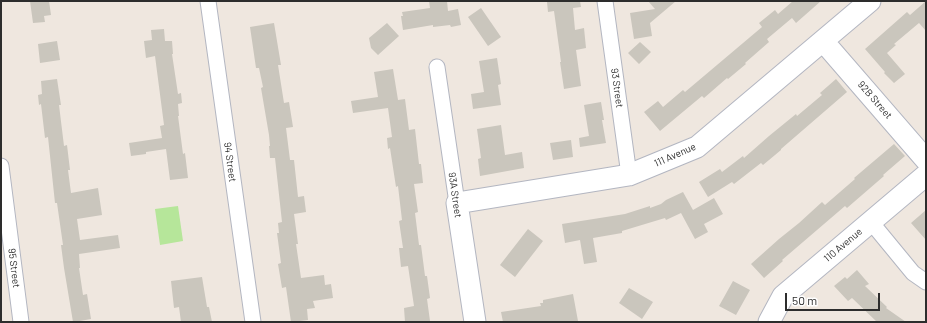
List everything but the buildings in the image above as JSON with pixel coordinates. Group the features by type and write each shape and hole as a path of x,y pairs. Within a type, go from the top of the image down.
{"street":[{"name":"94 Street","path":"208,1 253,322"},
{"name":"93 Street","path":"605,1 629,175"},
{"name":"111 Avenue","path":"457,203 629,175 697,147 870,1"},
{"name":"92B Street","path":"823,41 926,160"},
{"name":"93A Street","path":"437,67 475,322"},
{"name":"95 Street","path":"1,166 21,322"},
{"name":"110 Avenue","path":"769,322 783,296 926,175"},
{"path":"871,222 913,273 926,282"}],"green space":[{"path":"178,206 183,241 160,245 155,209"}]}
